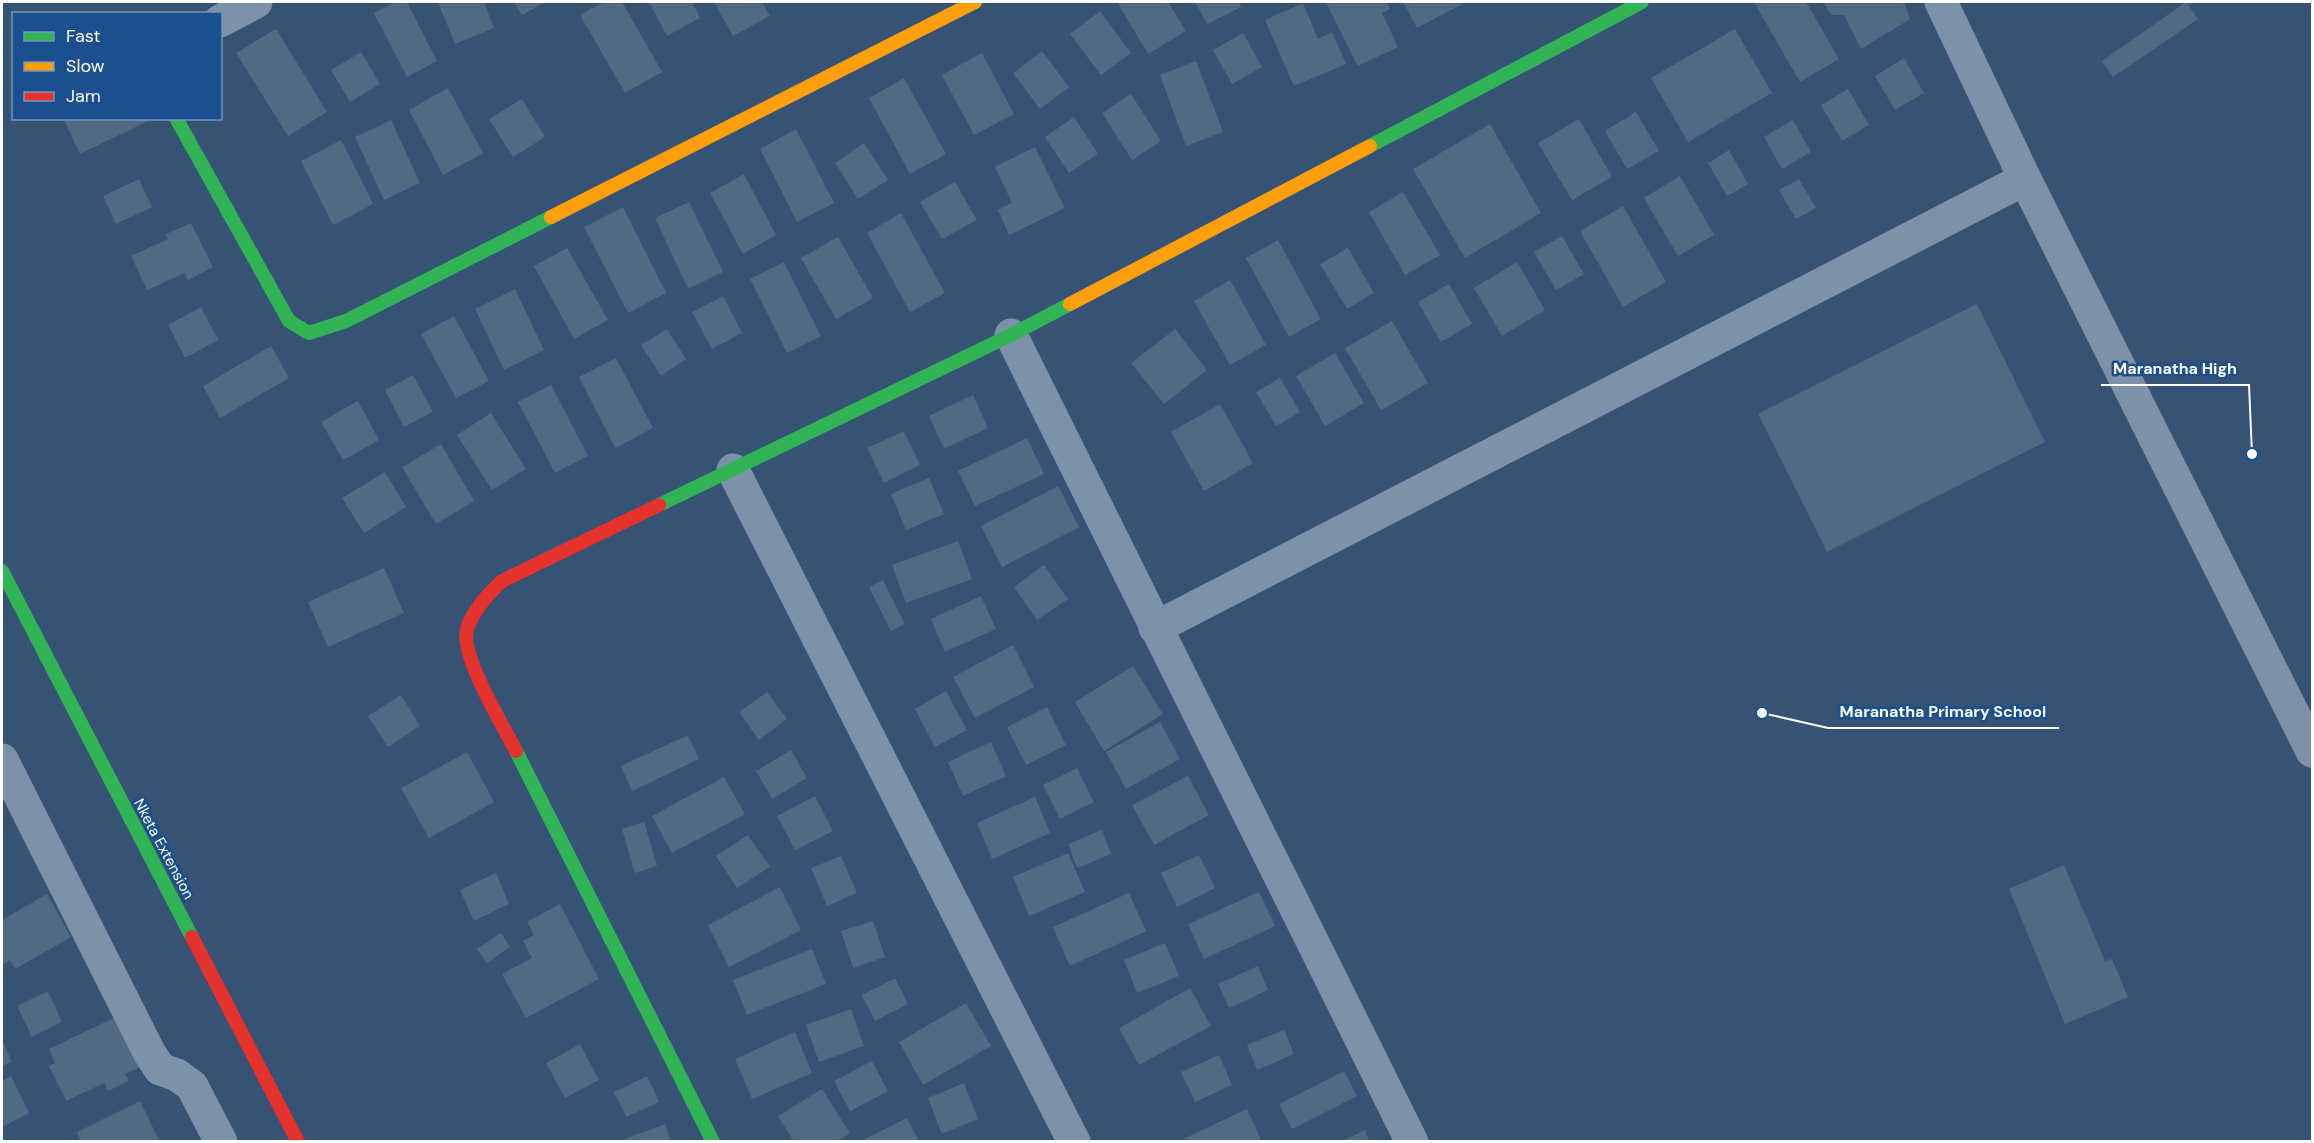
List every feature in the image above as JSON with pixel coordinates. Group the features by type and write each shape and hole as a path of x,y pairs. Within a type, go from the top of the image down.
{"street":[{"path":"222,20 256,2"},
{"path":"177,120 289,321 309,333 346,321 975,2"},
{"path":"713,1142 469,658 467,630 484,598 502,581 1011,335 1642,2"},
{"path":"1941,2 2025,179 2313,751"},
{"path":"1155,628 2025,179"},
{"path":"1011,335 1412,1142"},
{"path":"733,470 1074,1142"},
{"name":"Nketa Extension","path":"2,571 298,1142"},
{"path":"2,760 149,1052 160,1069 177,1075 192,1086 221,1142"}],"building":[{"path":"396,2 407,2 437,61 407,77 374,13"},
{"path":"438,2 484,2 494,28 455,44"},
{"path":"514,2 545,2 522,15"},
{"path":"604,2 622,2 662,72 625,93 580,15"},
{"path":"649,2 692,2 700,18 667,36"},
{"path":"714,2 762,2 770,16 733,36"},
{"path":"1117,2 1168,2 1186,31 1148,54"},
{"path":"1195,2 1239,2 1241,7 1207,24"},
{"path":"1326,2 1387,2 1390,9 1382,13 1398,47 1358,66"},
{"path":"1403,2 1463,2 1464,3 1417,28"},
{"path":"1754,2 1806,2 1839,59 1800,82"},
{"path":"1823,2 1904,2 1910,19 1861,49 1844,15 1831,15"},
{"path":"2186,2 2198,19 2113,77 2102,61"},
{"path":"1303,3 1318,39 1332,32 1346,64 1294,86 1265,20"},
{"path":"1100,11 1131,53 1101,75 1070,34"},
{"path":"276,29 327,112 288,136 236,53"},
{"path":"1735,29 1772,93 1688,142 1651,78"},
{"path":"1243,33 1262,67 1232,84 1213,50"},
{"path":"1042,51 1069,87 1040,109 1013,73"},
{"path":"361,52 380,84 350,102 331,70"},
{"path":"982,53 1014,114 974,135 942,75"},
{"path":"1904,58 1924,93 1895,110 1875,76"},
{"path":"1196,61 1223,132 1186,146 1160,75"},
{"path":"904,78 946,154 910,174 869,98"},
{"path":"448,88 483,153 443,175 409,110"},
{"path":"1848,89 1869,125 1842,141 1821,105"},
{"path":"1131,94 1161,141 1132,160 1102,113"},
{"path":"522,99 545,137 513,157 489,119"},
{"path":"1636,112 1659,151 1627,169 1605,131"},
{"path":"1074,117 1098,154 1069,173 1045,137"},
{"path":"1579,119 1612,177 1572,200 1538,143"},
{"path":"64,120 150,120 80,154"},
{"path":"391,120 420,183 384,200 355,137"},
{"path":"1793,120 1811,152 1782,169 1764,137"},
{"path":"1490,124 1541,213 1465,258 1413,169"},
{"path":"796,129 834,203 797,222 760,149"},
{"path":"341,140 373,204 333,225 301,161"},
{"path":"864,143 888,180 858,199 835,163"},
{"path":"1035,147 1065,208 1009,235 998,210 1012,203 995,167"},
{"path":"1729,150 1748,184 1727,196 1708,163"},
{"path":"744,174 776,235 743,254 710,193"},
{"path":"1680,176 1714,235 1678,256 1644,198"},
{"path":"139,179 152,207 116,224 103,196"},
{"path":"1799,179 1816,208 1796,219 1779,190"},
{"path":"955,182 977,220 942,239 920,202"},
{"path":"1403,192 1440,255 1405,275 1369,212"},
{"path":"689,202 723,272 688,289 655,218"},
{"path":"1623,206 1666,282 1623,307 1580,231"},
{"path":"623,207 666,293 628,313 584,227"},
{"path":"901,213 945,293 910,312 867,233"},
{"path":"191,223 213,267 188,280 185,273 147,290 131,256 168,239 166,234"},
{"path":"1562,236 1584,274 1556,290 1534,252"},
{"path":"838,237 873,298 836,319 801,258"},
{"path":"1278,240 1321,319 1289,337 1246,258"},
{"path":"567,248 608,320 574,339 534,266"},
{"path":"1348,248 1374,293 1347,309 1320,264"},
{"path":"784,262 821,336 787,353 750,279"},
{"path":"1517,262 1545,310 1502,336 1474,288"},
{"path":"1230,280 1266,345 1230,365 1194,301"},
{"path":"1449,284 1472,324 1441,342 1418,302"},
{"path":"515,289 544,350 504,370 475,309"},
{"path":"723,296 742,333 712,349 692,312"},
{"path":"1977,304 2045,442 1827,552 1758,414"},
{"path":"201,307 218,340 185,358 168,325"},
{"path":"454,316 489,381 456,398 421,334"},
{"path":"1392,321 1428,383 1381,410 1345,348"},
{"path":"667,329 686,359 661,376 641,345"},
{"path":"1175,329 1207,370 1164,404 1131,363"},
{"path":"271,346 289,378 220,418 203,386"},
{"path":"1335,353 1364,403 1325,426 1296,376"},
{"path":"616,358 653,428 615,448 579,377"},
{"path":"413,375 433,412 404,427 385,390"},
{"path":"1280,378 1300,412 1276,426 1256,392"},
{"path":"551,385 588,456 555,473 518,402"},
{"path":"973,395 988,428 944,449 929,416"},
{"path":"358,401 379,440 343,460 321,422"},
{"path":"1220,404 1253,463 1204,491 1171,432"},
{"path":"491,413 526,469 492,490 457,435"},
{"path":"904,431 920,465 884,483 867,448"},
{"path":"1027,438 1044,474 975,506 958,471"},
{"path":"441,444 474,501 436,524 402,467"},
{"path":"385,472 406,507 364,533 342,498"},
{"path":"929,478 944,514 906,530 891,494"},
{"path":"1058,486 1079,527 1002,567 981,526"},
{"path":"958,541 972,579 906,603 892,565"},
{"path":"1044,565 1068,599 1037,620 1014,587"},
{"path":"384,568 404,613 328,647 308,602"},
{"path":"883,580 905,624 891,631 869,587"},
{"path":"981,596 996,629 945,652 931,619"},
{"path":"1013,645 1034,687 975,718 953,677"},
{"path":"1133,666 1163,714 1104,751 1075,702"},
{"path":"946,691 967,730 935,747 915,709"},
{"path":"767,692 787,719 759,740 739,712"},
{"path":"401,695 420,726 388,747 368,716"},
{"path":"1047,707 1066,745 1026,765 1007,727"},
{"path":"1160,722 1180,759 1126,789 1106,752"},
{"path":"688,735 699,759 632,791 621,766"},
{"path":"991,742 1006,776 963,796 948,762"},
{"path":"791,750 807,778 772,799 756,771"},
{"path":"467,752 494,802 429,838 401,788"},
{"path":"1077,768 1094,802 1060,819 1043,785"},
{"path":"1188,776 1209,815 1154,845 1132,805"},
{"path":"724,777 745,814 672,853 652,816"},
{"path":"815,796 833,831 795,850 777,816"},
{"path":"1035,797 1050,833 992,859 977,823"},
{"path":"644,822 657,866 635,873 622,829"},
{"path":"1102,830 1111,854 1077,868 1068,844"},
{"path":"748,835 770,867 737,888 716,856"},
{"path":"1068,853 1085,892 1029,916 1013,877"},
{"path":"1199,855 1215,888 1177,907 1161,873"},
{"path":"841,856 857,893 827,906 811,868"},
{"path":"2064,865 2105,961 2112,959 2128,997 2065,1024 2009,889"},
{"path":"496,873 509,904 474,921 460,890"},
{"path":"780,887 801,930 729,967 708,925"},
{"path":"1259,892 1275,926 1204,959 1188,924"},
{"path":"1129,893 1146,931 1070,966 1053,927"},
{"path":"47,894 71,937 15,969 10,960 2,965 2,920"},
{"path":"560,904 599,979 526,1018 502,974 532,958 523,941 534,935 527,922"},
{"path":"873,921 885,957 853,968 841,931"},
{"path":"501,933 510,947 487,963 477,949"},
{"path":"1165,943 1179,976 1137,993 1124,960"},
{"path":"812,949 826,984 747,1015 733,980"},
{"path":"1258,966 1268,990 1229,1008 1218,984"},
{"path":"895,978 908,1004 875,1021 862,995"},
{"path":"1190,988 1211,1026 1139,1065 1119,1028"},
{"path":"48,991 62,1022 32,1037 17,1006"},
{"path":"966,1003 991,1046 923,1085 899,1042"},
{"path":"851,1009 864,1046 819,1062 806,1025"},
{"path":"128,1011 152,1062 125,1074 129,1081 108,1091 104,1083 66,1101 49,1066 55,1063 49,1049"},
{"path":"1284,1030 1294,1054 1257,1070 1247,1045"},
{"path":"795,1032 812,1073 752,1099 735,1059"},
{"path":"2,1040 12,1062 2,1066"},
{"path":"580,1044 599,1080 565,1098 546,1063"},
{"path":"1219,1055 1232,1085 1195,1102 1181,1072"},
{"path":"872,1061 888,1091 850,1111 834,1081"},
{"path":"1344,1071 1357,1096 1292,1129 1279,1104"},
{"path":"11,1076 29,1113 2,1127 2,1081"},
{"path":"647,1076 659,1102 626,1117 614,1092"},
{"path":"964,1083 978,1119 942,1134 928,1098"},
{"path":"822,1089 850,1133 836,1142 794,1142 778,1116"},
{"path":"140,1101 160,1142 81,1142 77,1132"},
{"path":"1247,1109 1262,1142 1184,1142 1183,1139"},
{"path":"907,1118 919,1142 859,1142"},
{"path":"665,1124 671,1142 620,1142 620,1141"},
{"path":"1365,1130 1370,1142 1340,1142"}],"traffic: fast":[{"path":"1370,146 1642,2"},
{"path":"177,120 289,321 309,333 346,321 551,217"},
{"path":"659,505 1011,335 1070,304"},
{"path":"2,571 192,937"},
{"path":"516,751 713,1142"}],"traffic: slow":[{"path":"551,217 975,2"},
{"path":"1070,304 1370,146"}],"traffic: jam":[{"path":"516,751 484,690 470,656 467,629 473,615 502,581 659,505"},
{"path":"192,937 298,1142"}],"place":[{"name":"Maranatha High","path":"2252,454"},
{"name":"Maranatha Primary School","path":"1762,713"}]}
